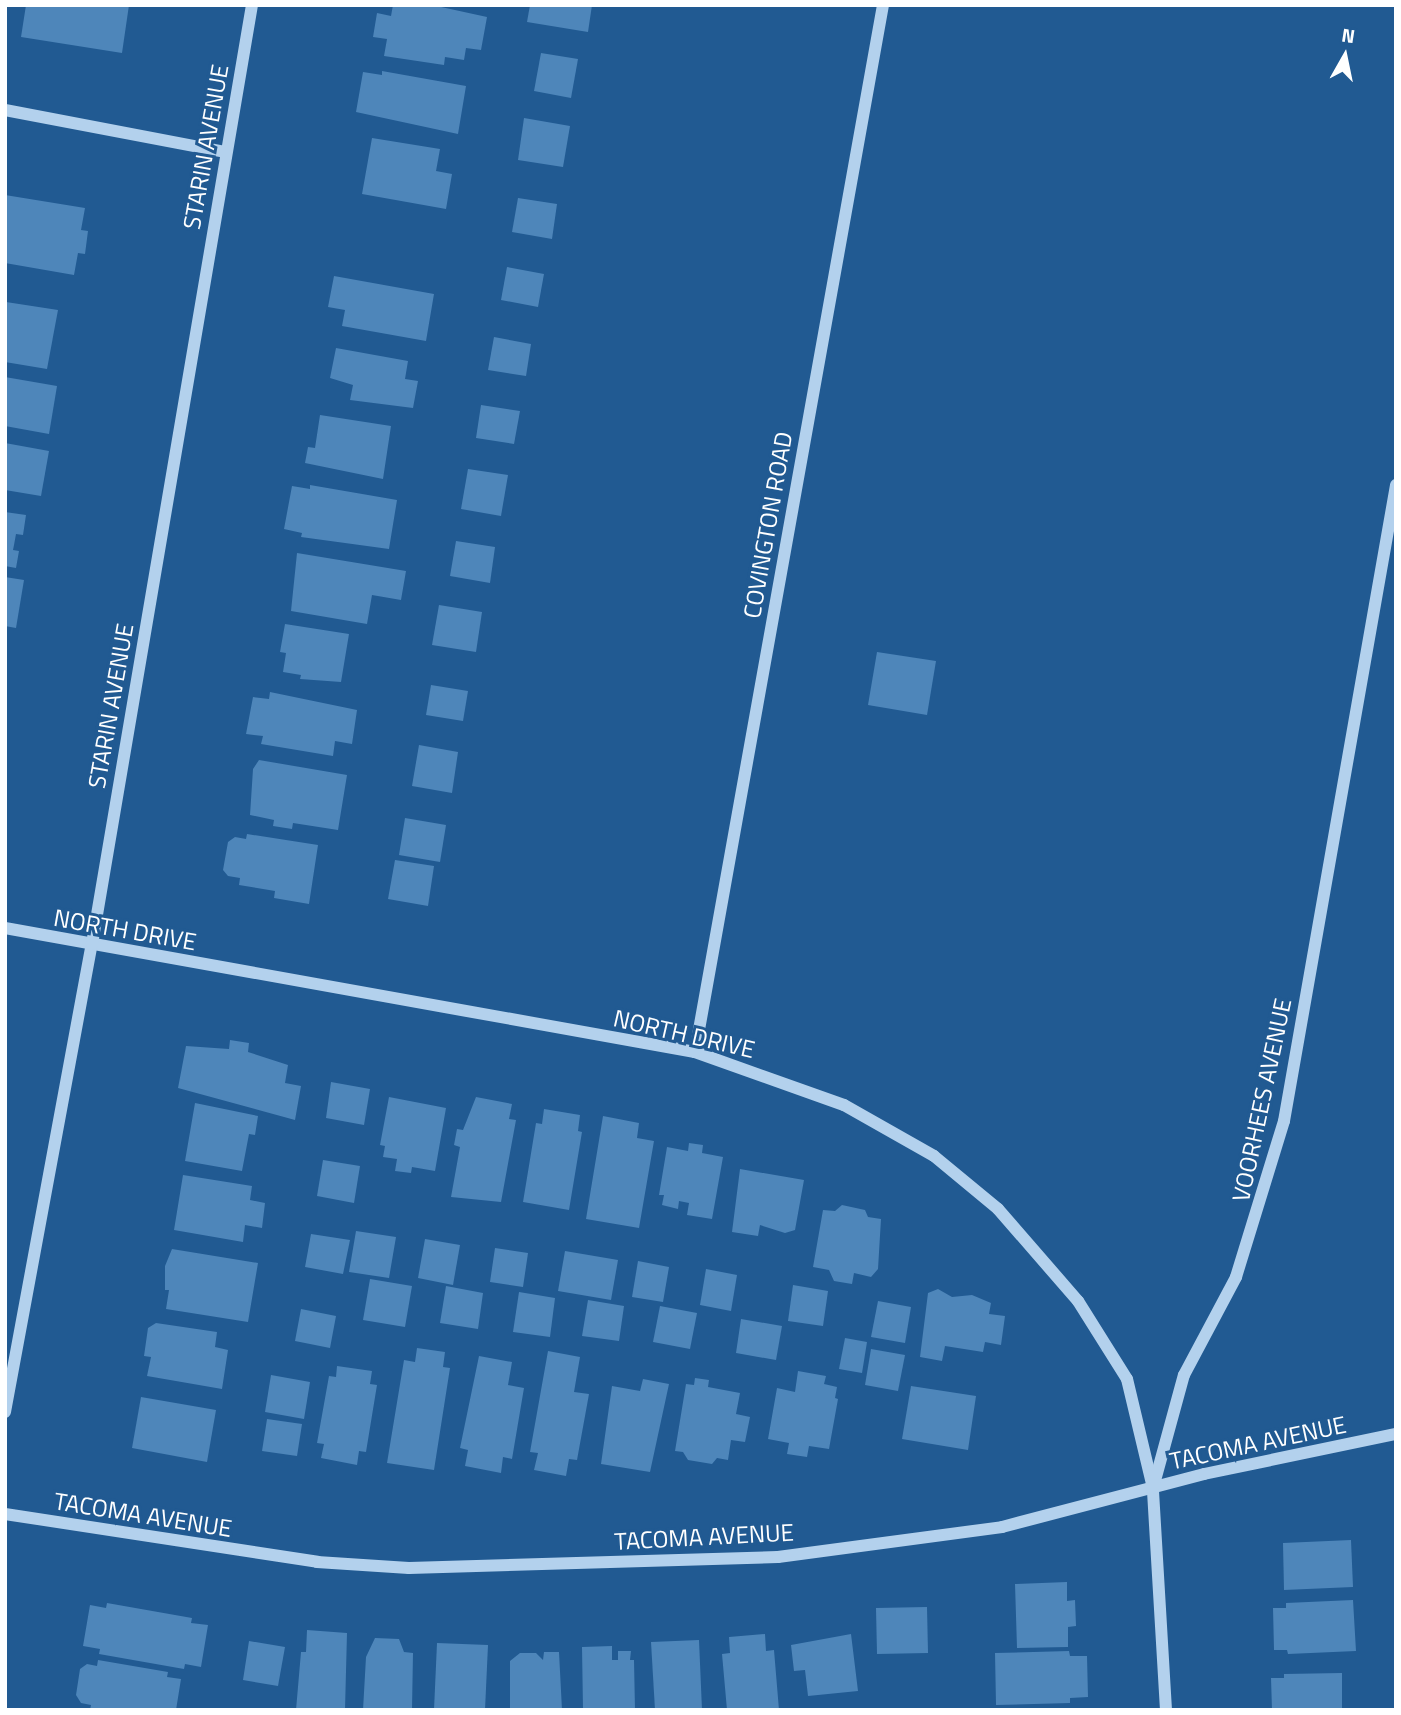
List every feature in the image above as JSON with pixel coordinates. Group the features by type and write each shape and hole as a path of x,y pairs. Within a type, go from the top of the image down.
{"street":[{"name":"STARIN AVENUE","path":"5,1412 92,944 252,5"},
{"name":"COVINGTON ROAD","path":"695,1052 883,5"},
{"path":"5,110 226,152"},
{"name":"VOORHEES AVENUE","path":"1166,1710 1153,1488 1184,1375 1246,1251 1284,1121 1396,485"},
{"name":"NORTH DRIVE","path":"5,928 695,1052 844,1105 934,1156 998,1209 1078,1301 1127,1379 1153,1488"},
{"name":"TACOMA AVENUE","path":"5,1514 317,1562 409,1568 778,1557 940,1536 1053,1515 1153,1488 1396,1434"}],"building":[{"path":"26,5 129,5 122,53 21,37"},
{"path":"393,5 432,5 487,17 481,50 466,48 464,60 445,57 444,65 384,56 387,39 373,37 377,13 391,16"},
{"path":"530,5 592,5 588,32 527,22"},
{"path":"541,53 578,59 571,98 534,91"},
{"path":"382,71 466,86 458,134 356,112 363,72 382,75"},
{"path":"524,118 570,126 563,167 518,160"},
{"path":"372,138 440,149 436,171 452,174 446,209 362,194"},
{"path":"5,195 85,208 81,230 88,231 85,254 78,253 74,275 5,263"},
{"path":"518,198 557,204 552,239 512,232"},
{"path":"507,267 544,274 538,307 501,300"},
{"path":"334,276 434,294 426,341 342,326 345,310 328,307"},
{"path":"6,302 58,310 47,369 5,362"},
{"path":"494,337 531,344 526,376 488,370"},
{"path":"336,348 408,361 405,379 418,381 413,408 350,400 353,385 330,378"},
{"path":"5,377 57,386 49,434 5,426"},
{"path":"481,405 520,411 514,444 476,438"},
{"path":"320,415 391,426 383,479 305,463 308,447 315,448"},
{"path":"5,443 49,451 41,496 5,490"},
{"path":"468,469 508,475 501,516 461,509"},
{"path":"310,485 397,500 389,549 301,537 302,533 284,529 292,486 310,489"},
{"path":"5,512 26,515 23,535 16,534 13,550 19,551 16,568 5,566"},
{"path":"456,541 495,547 490,583 450,576"},
{"path":"297,553 406,571 401,600 372,595 367,624 291,611"},
{"path":"5,577 24,580 16,628 5,626"},
{"path":"439,605 482,612 476,652 432,645"},
{"path":"285,624 349,634 341,682 300,679 301,675 283,672 286,653 280,652"},
{"path":"877,652 936,661 927,715 868,705"},
{"path":"431,685 468,691 463,721 426,715"},
{"path":"270,692 357,710 352,744 335,741 333,756 261,744 263,736 246,734 253,697 269,699"},
{"path":"419,745 458,752 452,793 412,786"},
{"path":"259,760 347,775 338,830 293,823 292,829 273,826 274,820 250,815 253,769"},
{"path":"405,818 446,825 440,862 399,855"},
{"path":"247,834 318,845 309,904 274,898 275,891 239,885 240,878 228,876 223,870 228,842 235,837 246,839"},
{"path":"395,860 434,866 428,906 388,899"},
{"path":"230,1040 249,1043 248,1052 288,1065 285,1083 301,1086 295,1120 178,1088 186,1046 229,1049"},
{"path":"331,1082 370,1089 364,1125 326,1118"},
{"path":"389,1097 446,1108 435,1171 412,1167 411,1173 395,1171 397,1159 383,1157 385,1146 380,1145"},
{"path":"476,1097 512,1104 509,1119 516,1120 501,1202 451,1197 460,1147 454,1145 457,1129 463,1130"},
{"path":"195,1103 258,1116 255,1135 249,1134 242,1171 185,1161"},
{"path":"544,1109 580,1115 578,1131 582,1132 569,1210 523,1202 536,1123 542,1124"},
{"path":"603,1116 639,1123 637,1138 654,1141 639,1228 586,1219"},
{"path":"689,1143 703,1145 702,1153 723,1157 712,1219 687,1215 689,1203 679,1201 678,1209 662,1205 664,1195 659,1195 667,1147 688,1151"},
{"path":"323,1160 360,1166 354,1203 317,1196"},
{"path":"740,1169 804,1180 795,1230 785,1233 760,1225 758,1236 732,1232"},
{"path":"183,1175 252,1186 250,1200 265,1203 262,1228 245,1225 243,1242 174,1230"},
{"path":"842,1205 865,1210 868,1217 881,1219 878,1269 871,1277 854,1273 852,1284 834,1281 829,1270 813,1267 823,1210 835,1211"},
{"path":"356,1231 396,1237 389,1278 349,1272"},
{"path":"311,1234 350,1240 343,1274 305,1267"},
{"path":"425,1239 460,1245 453,1285 418,1278"},
{"path":"495,1248 528,1253 523,1287 490,1282"},
{"path":"172,1249 258,1263 248,1322 166,1309 169,1290 165,1290 165,1266"},
{"path":"565,1251 618,1260 611,1300 558,1291"},
{"path":"638,1261 669,1267 663,1302 632,1297"},
{"path":"706,1269 737,1275 731,1311 700,1305"},
{"path":"370,1279 412,1286 405,1327 363,1320"},
{"path":"793,1285 828,1291 823,1326 788,1321"},
{"path":"446,1286 483,1293 478,1329 440,1323"},
{"path":"938,1289 952,1297 972,1295 991,1303 989,1314 1005,1316 1001,1345 985,1342 983,1352 945,1346 942,1361 920,1357 928,1293"},
{"path":"519,1292 555,1298 550,1337 513,1332"},
{"path":"588,1300 624,1306 619,1341 582,1336"},
{"path":"878,1301 911,1307 905,1343 871,1337"},
{"path":"660,1306 697,1313 690,1349 653,1342"},
{"path":"301,1309 336,1316 330,1348 295,1341"},
{"path":"741,1319 782,1326 776,1360 736,1353"},
{"path":"156,1323 217,1332 215,1347 228,1350 222,1389 147,1376 151,1357 144,1356 148,1328"},
{"path":"845,1338 867,1342 862,1373 839,1369"},
{"path":"417,1348 445,1352 443,1367 450,1368 434,1470 387,1463 404,1360 415,1362"},
{"path":"871,1349 905,1355 898,1391 865,1385"},
{"path":"548,1351 580,1357 574,1392 589,1394 577,1460 569,1459 566,1476 534,1470 538,1453 530,1452"},
{"path":"479,1356 512,1362 508,1385 524,1388 512,1459 503,1457 501,1473 465,1466 468,1450 460,1448"},
{"path":"337,1366 372,1371 370,1384 377,1385 366,1452 359,1451 357,1465 321,1458 324,1444 317,1443 329,1376 336,1377"},
{"path":"798,1371 826,1376 824,1384 837,1387 835,1398 838,1399 829,1449 809,1446 807,1457 787,1454 789,1443 768,1439 777,1388 795,1392"},
{"path":"271,1375 310,1382 304,1419 265,1412"},
{"path":"695,1378 709,1380 708,1387 740,1393 736,1414 750,1417 745,1442 731,1440 728,1460 717,1458 712,1464 688,1460 683,1452 675,1451 686,1384 694,1385"},
{"path":"643,1379 669,1384 650,1472 601,1464 612,1386 640,1391"},
{"path":"911,1386 976,1396 968,1450 902,1439"},
{"path":"141,1397 216,1410 207,1462 132,1448"},
{"path":"267,1419 302,1424 297,1456 262,1451"},
{"path":"1351,1540 1353,1587 1284,1590 1283,1543"},
{"path":"1067,1582 1067,1601 1075,1600 1076,1626 1068,1627 1068,1647 1017,1648 1015,1584"},
{"path":"1353,1600 1356,1651 1288,1654 1287,1650 1274,1650 1273,1608 1286,1608 1286,1603"},
{"path":"107,1603 192,1618 191,1623 208,1625 201,1667 185,1664 184,1669 99,1654 100,1649 83,1646 90,1605 106,1608"},
{"path":"927,1607 928,1653 877,1654 876,1608"},
{"path":"307,1630 347,1633 345,1710 296,1710 301,1652 306,1652"},
{"path":"765,1634 766,1651 774,1650 779,1710 727,1710 722,1654 730,1653 729,1637"},
{"path":"851,1634 858,1691 808,1696 805,1670 794,1671 791,1645"},
{"path":"375,1638 399,1639 404,1652 413,1653 412,1710 363,1710 366,1657"},
{"path":"699,1640 702,1710 655,1710 651,1642"},
{"path":"249,1641 285,1647 278,1686 243,1680"},
{"path":"437,1643 488,1645 485,1710 434,1710"},
{"path":"612,1646 612,1660 618,1660 618,1651 631,1651 630,1660 634,1660 635,1710 583,1710 582,1647"},
{"path":"1069,1651 1070,1656 1087,1656 1088,1697 1070,1698 1070,1703 996,1705 995,1653"},
{"path":"544,1652 559,1652 562,1710 510,1710 510,1661 520,1653 536,1653 543,1660"},
{"path":"98,1660 168,1672 167,1677 181,1679 176,1710 90,1710 91,1705 81,1703 76,1695 80,1669 87,1664 97,1666"},
{"path":"1342,1673 1342,1710 1272,1710 1271,1678 1284,1678 1284,1674"}]}
